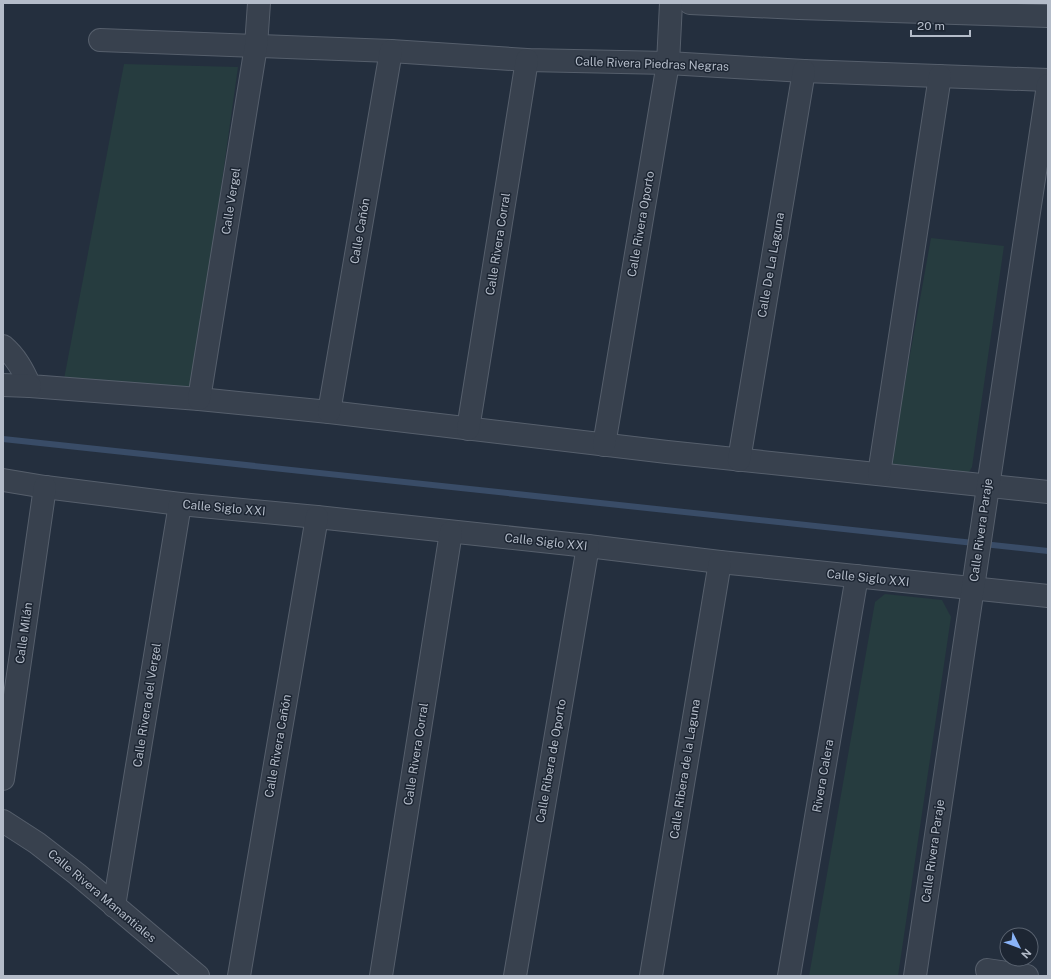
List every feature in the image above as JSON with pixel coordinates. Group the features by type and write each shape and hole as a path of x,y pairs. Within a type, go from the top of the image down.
{"street":[{"name":"Calle Vergel","path":"199,398 256,46 259,3"},
{"name":"Calle Rivera Oporto","path":"604,445 668,63 671,3"},
{"path":"690,3 1048,16"},
{"name":"Calle Rivera Piedras Negras","path":"100,40 391,51 527,60 668,63 804,71 1048,80"},
{"name":"Calle Cañón","path":"329,412 391,51"},
{"name":"Calle Rivera Corral","path":"468,429 527,60"},
{"name":"Calle De La Laguna","path":"739,460 804,71"},
{"path":"879,474 940,76"},
{"name":"Calle Rivera Paraje","path":"915,976 987,485 1048,85"},
{"path":"3,346 17,360 30,386"},
{"path":"3,385 199,398 739,460 1048,492"},
{"name":"Calle Siglo XXI","path":"3,480 45,487 180,504 317,517 588,546 720,562 1048,596"},
{"name":"Calle Milán","path":"3,779 45,487"},
{"name":"Calle Rivera del Vergel","path":"114,906 180,504"},
{"name":"Calle Rivera Cañón","path":"240,976 317,517"},
{"name":"Calle Rivera Corral","path":"381,976 450,532"},
{"name":"Calle Ribera de Oporto","path":"515,976 588,546"},
{"name":"Calle Ribera de la Laguna","path":"651,976 720,562"},
{"name":"Rivera Calera","path":"789,976 857,576"},
{"name":"Calle Rivera Manantiales","path":"3,821 37,842 198,976"},
{"path":"987,970 1027,976"}],"green space":[{"path":"124,64 238,67 192,395 64,379"},
{"path":"931,238 1004,246 972,467 966,477 895,469 891,460"},
{"path":"885,594 942,600 951,617 898,976 809,976 875,602"}],"waterway":[{"path":"3,439 1048,551"}]}
